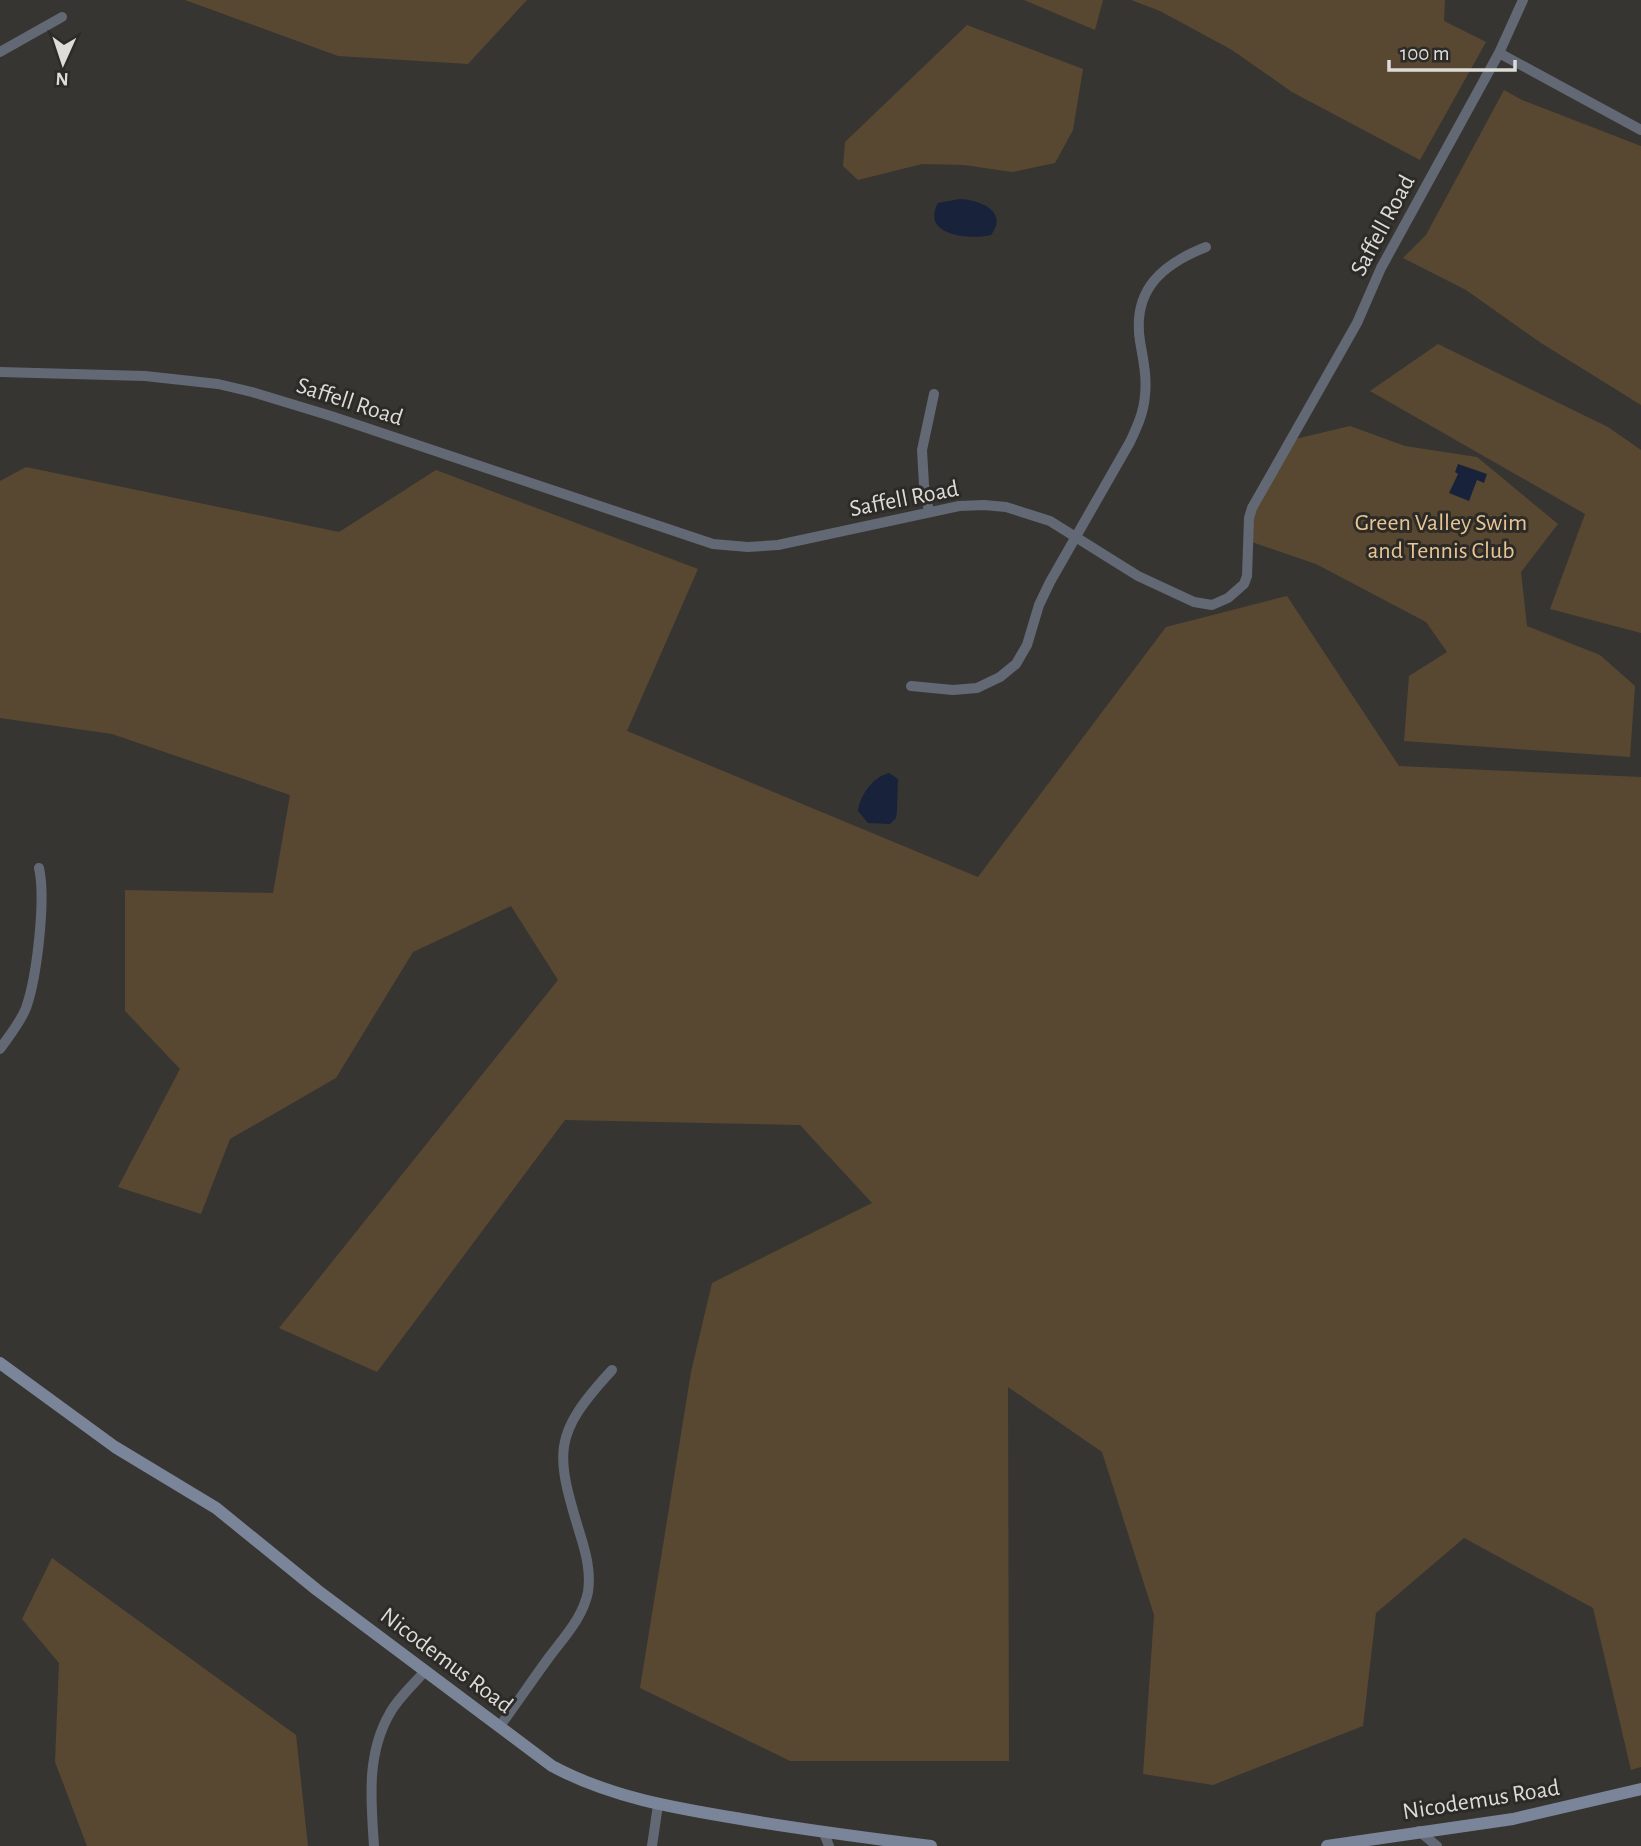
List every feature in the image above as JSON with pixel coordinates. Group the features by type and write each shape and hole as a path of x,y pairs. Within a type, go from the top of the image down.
{"street":[{"name":"Saffell Road","path":"0,372 145,376 218,384 252,392 713,544 748,547 778,545 959,506 1006,508 1050,521 1138,576 1194,602 1212,604 1228,598 1244,584 1247,576 1249,518 1252,508 1357,323 1381,268 1499,53 1523,0"},
{"path":"0,52 62,17"},
{"path":"1499,53 1641,130"},
{"path":"911,686 966,690 988,684 1009,671 1023,654 1050,582 1139,422 1146,395 1138,326 1145,296 1159,273 1206,247"},
{"path":"929,512 922,450 934,394"},
{"path":"0,1049 20,1019 32,985 43,896 39,868"},
{"name":"Nicodemus Road","path":"0,1363 115,1447 216,1508 317,1590 552,1766 573,1777 657,1805 826,1840 931,1846"},
{"path":"500,1726 577,1620 587,1596 589,1569 563,1479 563,1451 570,1423 578,1409 612,1370"},
{"path":"374,1846 370,1795 377,1745 390,1712 425,1671"},
{"name":"Nicodemus Road","path":"1327,1846 1513,1819 1641,1789"},
{"path":"652,1846 657,1805"},
{"path":"1419,1831 1437,1846"}],"green space":[{"path":"185,0 527,0 468,64 338,56"},
{"path":"1024,0 1103,0 1095,30"},
{"path":"1131,0 1445,0 1444,21 1486,42 1420,160 1292,92 1232,50 1160,11"},
{"path":"967,25 1083,69 1073,130 1055,163 1012,172 964,165 922,164 858,180 843,166 845,142"},
{"path":"1504,90 1522,100 1641,146 1641,405 1541,343 1466,290 1403,258 1426,235"},
{"path":"1438,344 1608,427 1641,450 1641,633 1550,609 1585,514 1370,391"},
{"name":"Green Valley Swim and Tennis Club","path":"1350,426 1405,446 1477,457 1558,524 1521,572 1527,626 1600,655 1635,686 1630,757 1404,741 1409,676 1447,652 1426,622 1316,564 1249,541 1252,508 1291,440"},
{"path":"26,467 339,532 436,470 698,569 627,731 978,877 1166,627 1287,596 1399,766 1641,777 1641,1767 1631,1770 1593,1608 1464,1538 1376,1613 1363,1726 1213,1785 1143,1774 1154,1615 1102,1452 1008,1387 1009,1761 790,1761 640,1688 691,1372 712,1283 872,1203 800,1125 565,1120 377,1372 279,1328 558,980 511,906 413,952 336,1078 230,1139 201,1214 118,1187 180,1069 125,1011 125,890 273,893 290,795 112,734 0,718 0,481"},
{"path":"52,1558 296,1735 308,1846 87,1846 55,1762 59,1663 22,1619"}],"water":[{"path":"960,199 990,208 997,219 991,235 960,236 941,229 934,214 938,203"},
{"path":"1458,464 1487,474 1484,483 1477,480 1469,501 1449,493 1458,474 1455,472"},
{"path":"889,773 898,779 896,818 890,824 868,823 858,811 861,799 873,783"}]}
